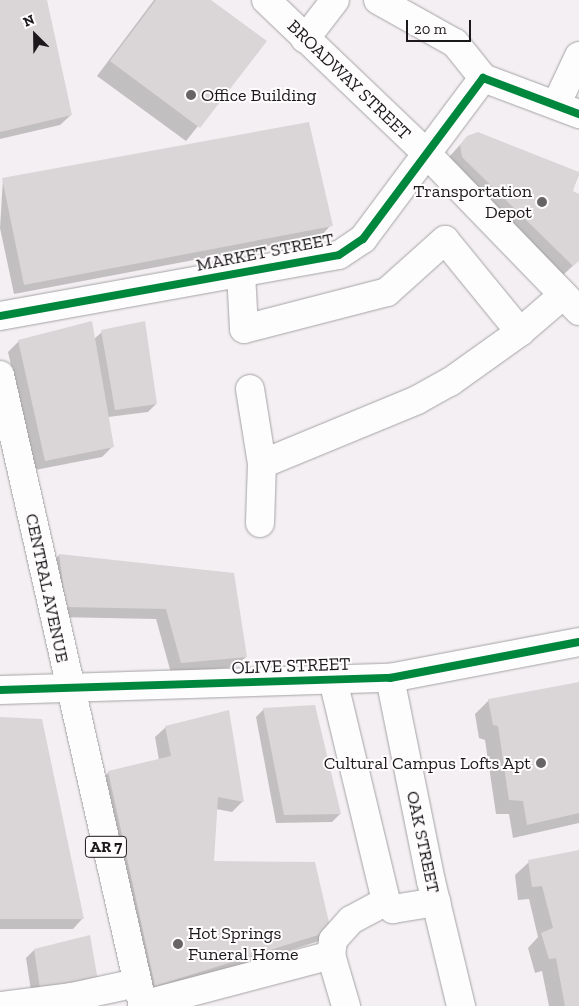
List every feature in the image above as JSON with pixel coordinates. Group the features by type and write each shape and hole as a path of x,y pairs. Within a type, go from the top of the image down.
{"street":[{"name":"BROADWAY STREET","path":"266,0 426,153 575,306"},
{"path":"305,39 335,0"},
{"path":"378,0 455,43 483,78 567,110 579,56"},
{"name":"MARKET STREET","path":"0,316 339,255 363,239 483,78"},
{"path":"242,273 244,329 387,292 445,240 520,332"},
{"path":"262,464 417,400 450,382 520,332 575,306"},
{"name":"CENTRAL AVENUE","path":"0,375 8,448 69,687 141,998"},
{"path":"250,388 262,464 260,523"},
{"name":"OLIVE STREET","path":"0,690 390,678 579,642"},
{"name":"OAK STREET","path":"390,678 436,902 461,1006"},
{"path":"333,680 386,901 394,909 436,902"},
{"path":"346,1006 331,955 333,940 342,929 386,901"},
{"path":"2,1006 72,997 141,998 331,955"}],"building":[{"path":"0,0 47,0 72,115 0,132"},
{"name":"Office Building","path":"156,0 211,0 267,41 200,128 110,61"},
{"path":"309,122 333,226 24,285 2,178"},
{"name":"Transportation Depot","path":"478,132 579,172 573,191 579,194 579,261 573,266 462,157 460,145 467,136"},
{"path":"92,321 114,447 45,461 18,340"},
{"path":"145,321 157,404 115,410 101,330"},
{"path":"59,554 234,573 247,657 181,663 166,609 66,607"},
{"name":"Cultural Campus Lofts Apt","path":"579,682 579,813 527,825 523,801 509,800 498,726 493,725 488,699"},
{"path":"315,705 341,814 284,815 263,708"},
{"path":"229,710 244,802 218,797 214,861 315,862 331,931 155,986 108,771 171,756 165,726"},
{"path":"0,717 42,719 84,919 0,919"},
{"path":"579,850 579,1006 565,1006 556,958 549,959 541,933 553,928 542,886 532,887 528,860"},
{"path":"90,935 98,981 40,989 34,949"}],"cycle path":[{"path":"0,316 339,255 363,239 483,78 579,114"},
{"path":"0,690 390,678 579,642"}],"place":[{"name":"Office Building","path":"191,95"},
{"name":"Transportation Depot","path":"542,202"},
{"name":"Cultural Campus Lofts Apt","path":"541,763"},
{"name":"Hot Springs Funeral Home","path":"178,944"}]}
